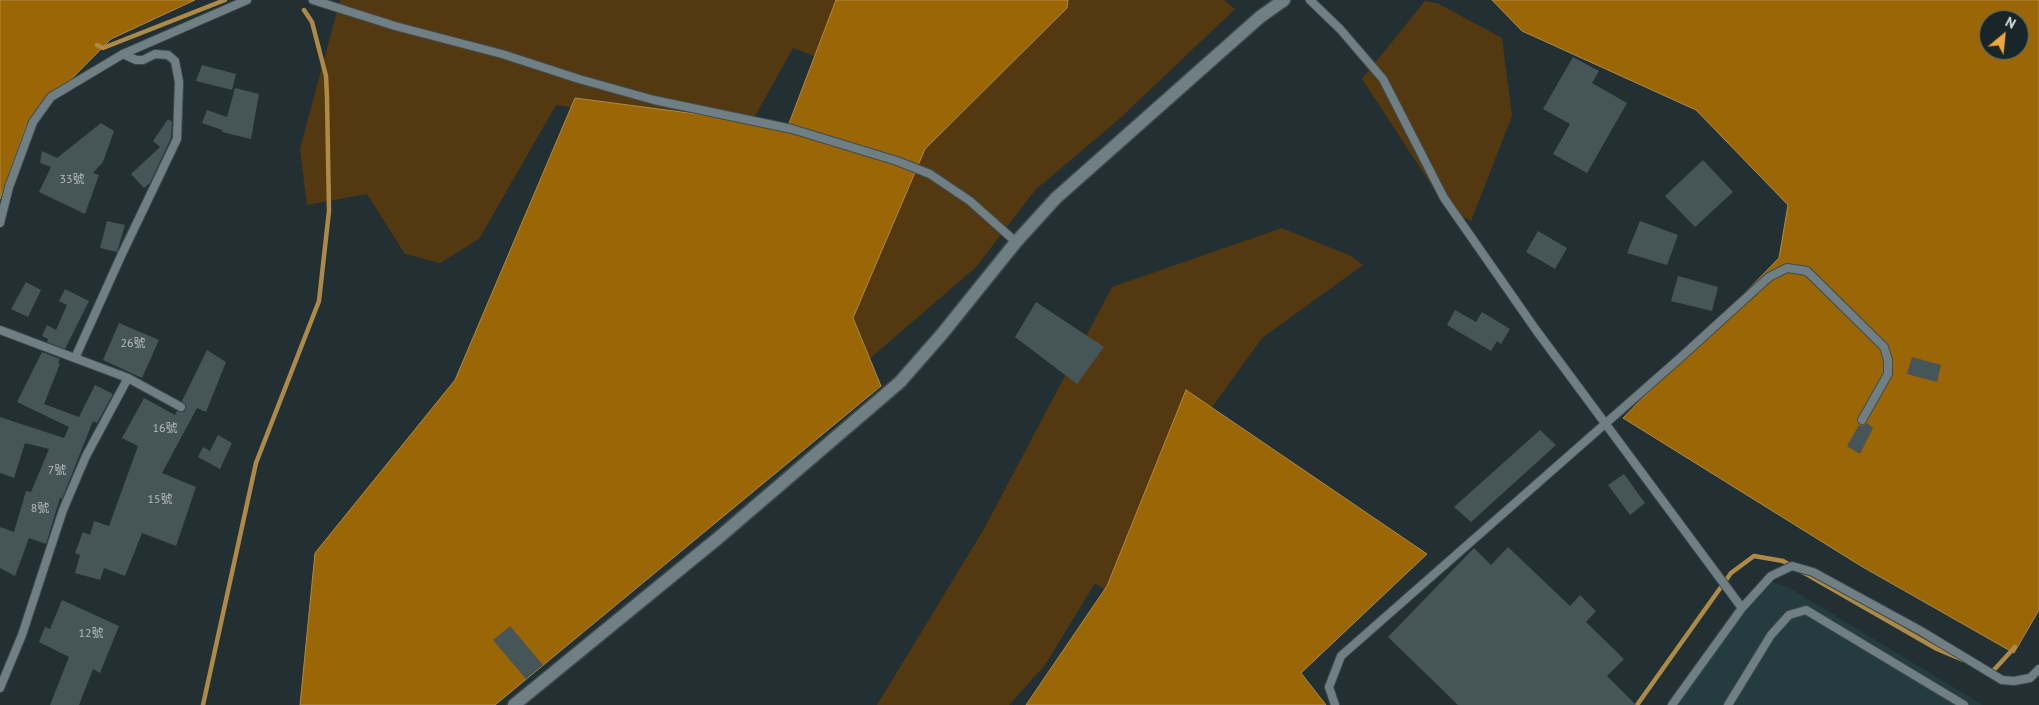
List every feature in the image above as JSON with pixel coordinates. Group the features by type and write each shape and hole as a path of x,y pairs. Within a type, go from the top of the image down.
{"street":[{"path":"514,705 717,539 900,382 942,334 1016,242 1056,198 1260,17 1284,0"}],"lane":[{"path":"0,222 9,187 33,122 51,97 123,54 233,2 246,0"},
{"path":"313,0 394,26 502,54 579,79 654,100 792,129 898,161 930,174 970,201 1016,242"},
{"path":"1310,0 1340,29 1382,79 1444,198 1536,330 1742,608"},
{"path":"75,358 125,247 177,139 179,82 175,61 168,56 155,54 143,60 136,60 123,54"},
{"path":"1336,705 1329,687 1341,656 1769,277 1787,268 1807,272 1884,347 1888,360 1888,374 1862,420"},
{"path":"0,330 128,378 181,407"},
{"path":"0,688 22,635 63,510 86,456 128,378"},
{"path":"1672,705 1742,608 1771,576 1792,566 1813,572 1920,631 2002,680 2014,681 2030,678 2039,670"},
{"path":"1728,705 1771,635 1789,615 1806,610 1964,705"}],"shaded area":[{"path":"0,0 195,0 111,39 27,124 0,199"},
{"path":"340,0 1224,0 1235,9 1117,121 1036,189 976,267 845,380 843,276 904,90 793,48 745,134 556,105 479,239 440,263 405,254 367,194 307,205 300,149"},
{"path":"836,0 1068,0 1067,8 925,149 853,318 881,386 495,705 300,705 315,553 455,380 575,98 788,126"},
{"path":"1492,0 2039,0 2039,610 2014,653 1861,566 1623,418 1779,258 1788,205 1696,110 1522,31"},
{"path":"1425,1 1437,3 1502,38 1512,116 1471,221 1446,207 1362,79"},
{"path":"1282,228 1351,256 1363,265 1262,338 1184,446 1132,607 1095,583 1045,665 1009,705 877,705 984,529 1112,287"},
{"path":"1186,390 1427,554 1301,673 1326,705 1026,705 1107,586"},
{"path":"1763,579 1788,587 1983,705 1667,705"}],"building":[{"path":"1573,57 1599,71 1592,83 1627,103 1587,173 1553,154 1570,124 1543,109"},
{"path":"202,65 236,74 232,90 196,81"},
{"path":"235,88 259,94 251,139 222,132 222,130 202,123 207,110 227,117"},
{"path":"168,119 172,122 171,138 150,183 144,188 131,174 160,147 153,141"},
{"path":"101,123 114,131 103,162 93,173 99,175 85,214 39,192 51,167 40,163 42,151 57,158"},
{"path":"1703,160 1733,192 1695,227 1665,196"},
{"path":"107,221 125,225 117,252 100,248"},
{"path":"1640,221 1678,235 1667,265 1627,253"},
{"path":"1538,231 1567,248 1555,269 1526,252"},
{"path":"1678,276 1718,287 1712,311 1671,301"},
{"path":"26,282 41,290 28,317 11,309"},
{"path":"65,289 89,301 65,349 47,342 48,339 42,336 47,325 56,330 67,305 59,301"},
{"path":"1036,302 1104,347 1077,384 1015,337"},
{"path":"1455,310 1476,322 1482,312 1510,329 1501,344 1497,341 1491,351 1447,325"},
{"path":"119,323 159,340 142,378 103,360"},
{"path":"207,350 226,362 206,412 197,408 162,473 196,487 176,546 142,533 125,576 104,568 100,580 75,573 80,555 75,553 83,532 90,535 94,521 109,526 138,446 122,438 144,398 175,415 177,411 184,412 187,406 182,401"},
{"path":"42,352 60,359 58,363 60,364 44,404 79,417 95,385 113,394 97,423 93,421 62,499 60,498 46,544 29,538 15,576 0,568 0,527 14,532 26,491 31,492 49,449 25,443 14,478 0,473 0,417 64,438 69,427 17,402"},
{"path":"1912,357 1941,365 1937,382 1907,374"},
{"path":"1867,423 1873,428 1860,454 1847,446 1859,425 1863,426"},
{"path":"1540,430 1556,445 1471,522 1454,507"},
{"path":"218,435 232,443 220,469 198,457 203,447 210,451"},
{"path":"1624,474 1645,503 1630,515 1608,485"},
{"path":"1508,547 1570,606 1580,595 1596,611 1586,622 1624,659 1607,676 1636,705 1458,705 1388,637 1474,548 1491,565"},
{"path":"62,600 119,626 100,673 93,669 79,705 50,705 69,657 39,642 45,627 50,629"},
{"path":"510,626 543,665 526,679 493,640"}],"waterway":[{"path":"97,45 103,48 225,0"},
{"path":"203,705 256,463 319,301 329,211 326,76 312,22 304,10"},
{"path":"1637,705 1731,573 1754,556 1783,561 1792,566"},
{"path":"1801,571 1937,649 1963,660"},
{"path":"1989,670 1992,672 2015,647"}]}
